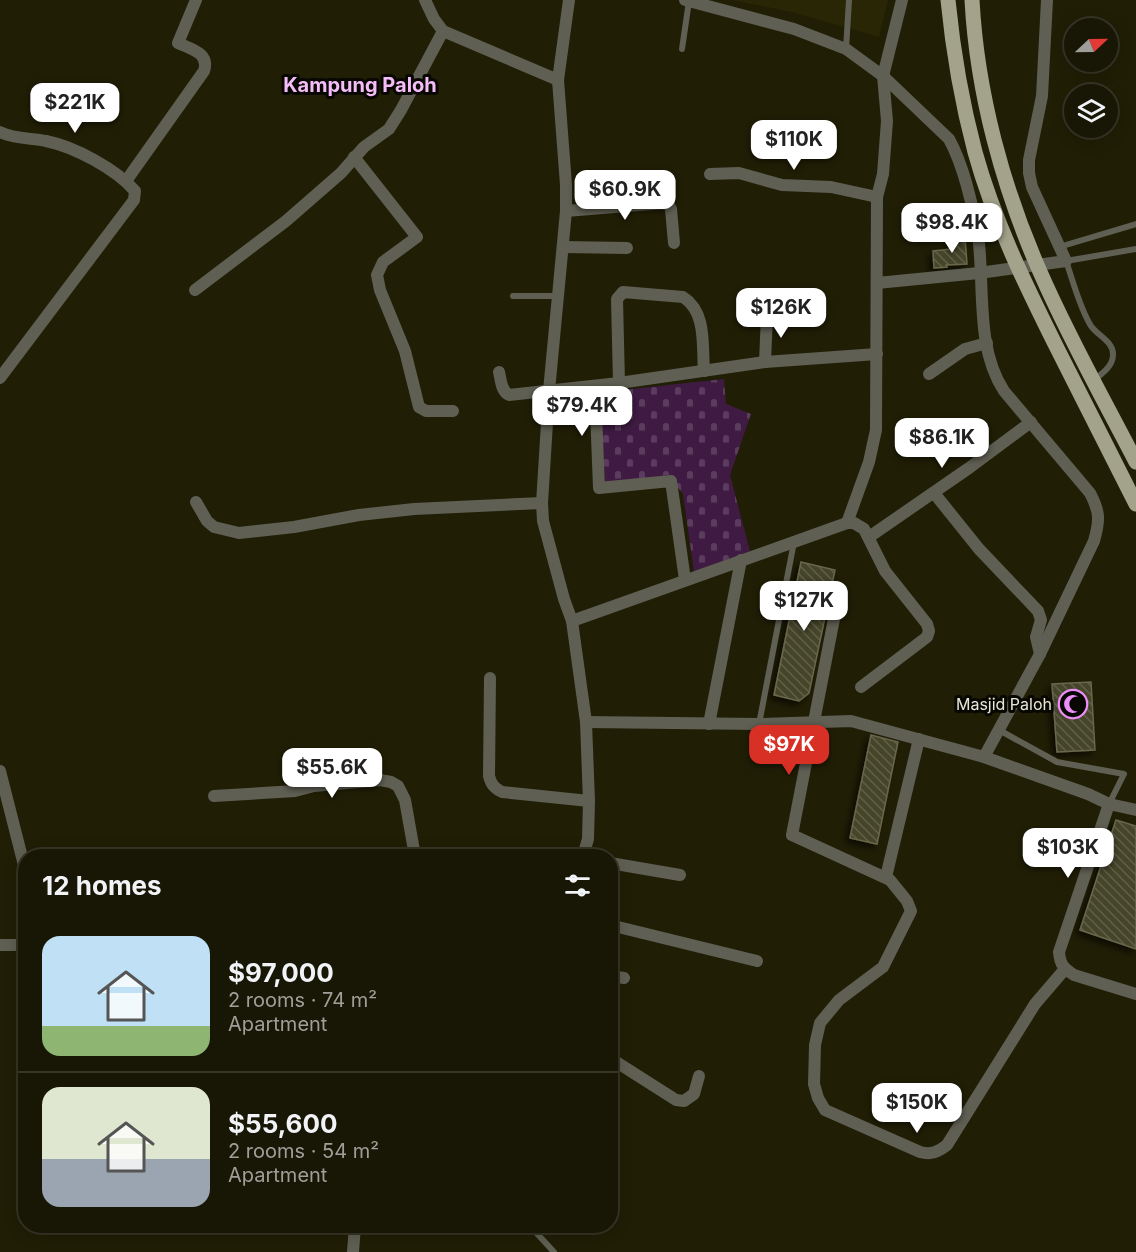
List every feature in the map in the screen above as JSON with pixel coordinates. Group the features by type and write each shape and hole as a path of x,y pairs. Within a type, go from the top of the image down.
{"main road":[{"path":"948,0 951,31 962,90 979,163 992,202 1023,280 1136,504"},
{"path":"972,0 973,26 981,75 996,145 1015,206 1041,274 1136,462"}],"street":[{"path":"126,181 204,71 205,57 200,52 178,43 196,0"},
{"path":"425,0 443,31 558,80"},
{"path":"569,0 558,80 566,211 549,391 542,503 543,521 572,621 586,722 589,801 586,849"},
{"path":"687,0 794,29 846,49 883,76 942,130 954,147 978,236 979,273 988,358 995,378 1090,493 1097,508 1099,522 1094,541 1041,654 984,757"},
{"path":"848,523 876,430 877,197 883,174 887,121 883,76 902,0"},
{"path":"877,283 979,273 1065,261 1032,187 1029,173 1029,160 1042,96 1046,59 1047,0"},
{"path":"195,290 286,221 341,173 364,147 389,129 443,31"},
{"path":"0,132 8,136 46,141 69,148 126,181 135,191 134,200 0,378"},
{"path":"354,157 417,237 383,262 377,275 380,290 405,351 419,407 426,411 453,411"},
{"path":"710,174 739,173 782,185 831,187 877,197"},
{"path":"566,211 668,204 671,209 674,243"},
{"path":"563,247 627,248"},
{"path":"619,383 617,299 623,292 683,297 690,301 699,316 704,371"},
{"path":"765,362 767,315"},
{"path":"929,374 965,349 987,343"},
{"path":"499,372 505,393 509,394 619,383 765,362 877,354"},
{"path":"595,386 599,488 671,481 685,580"},
{"path":"869,537 1031,422"},
{"path":"934,492 979,549 1038,610 1041,620 1036,637 1041,654"},
{"path":"196,502 207,521 214,527 239,533 403,510 542,503"},
{"path":"572,621 741,560 848,523 854,523 864,529 885,571 927,624 929,631 927,637 861,687"},
{"path":"709,724 741,560"},
{"path":"839,592 792,835 886,877 907,901 910,911 884,967 839,1000 820,1023 815,1045 814,1084 825,1110 920,1152 932,1154 939,1151 947,1145 1035,1004 1065,969"},
{"path":"490,678 489,776 491,783 502,792 589,801"},
{"path":"586,722 759,724 850,721 984,757 1088,794 1109,804 1136,810"},
{"path":"886,877 919,739"},
{"path":"0,771 20,849"},
{"path":"214,796 296,792 314,786 380,780 391,782 398,786 405,800 414,849"},
{"path":"1109,804 1059,952 1060,963 1074,975 1136,994"},
{"path":"618,864 680,875"},
{"path":"618,927 757,961"},
{"path":"0,945 18,945"},
{"path":"618,977 624,978"},
{"path":"618,1063 676,1100 684,1101 694,1094 699,1076"},
{"path":"353,1252 354,1233"}],"lane":[{"path":"682,49 687,0"},
{"path":"846,49 849,0"},
{"path":"1059,246 1136,224"},
{"path":"1094,380 1106,370 1114,352 1110,344 1100,337 1088,321 1065,261 1136,249"},
{"path":"513,296 558,296"},
{"path":"759,724 794,542"},
{"path":"998,729 1057,762 1124,774 1109,804"},
{"path":"536,1233 554,1252"}],"shaded area":[{"path":"732,0 888,0 879,37 792,12"}],"green space":[{"path":"724,379 726,404 751,414 730,475 750,551 694,572 683,494 668,475 605,484 601,406 623,390"}],"building":[{"path":"951,236 965,236 967,264 934,268 933,251 952,249"},
{"path":"801,562 835,570 809,693 799,701 774,695"},
{"path":"1091,682 1095,750 1057,752 1052,684"},
{"path":"871,735 898,742 877,844 850,838"},
{"path":"1116,820 1136,826 1136,949 1080,930"}],"place":[{"name":"Masjid Paloh","path":"1073,704"}],"district":[{"name":"Kampung Paloh","path":"360,85"}]}
